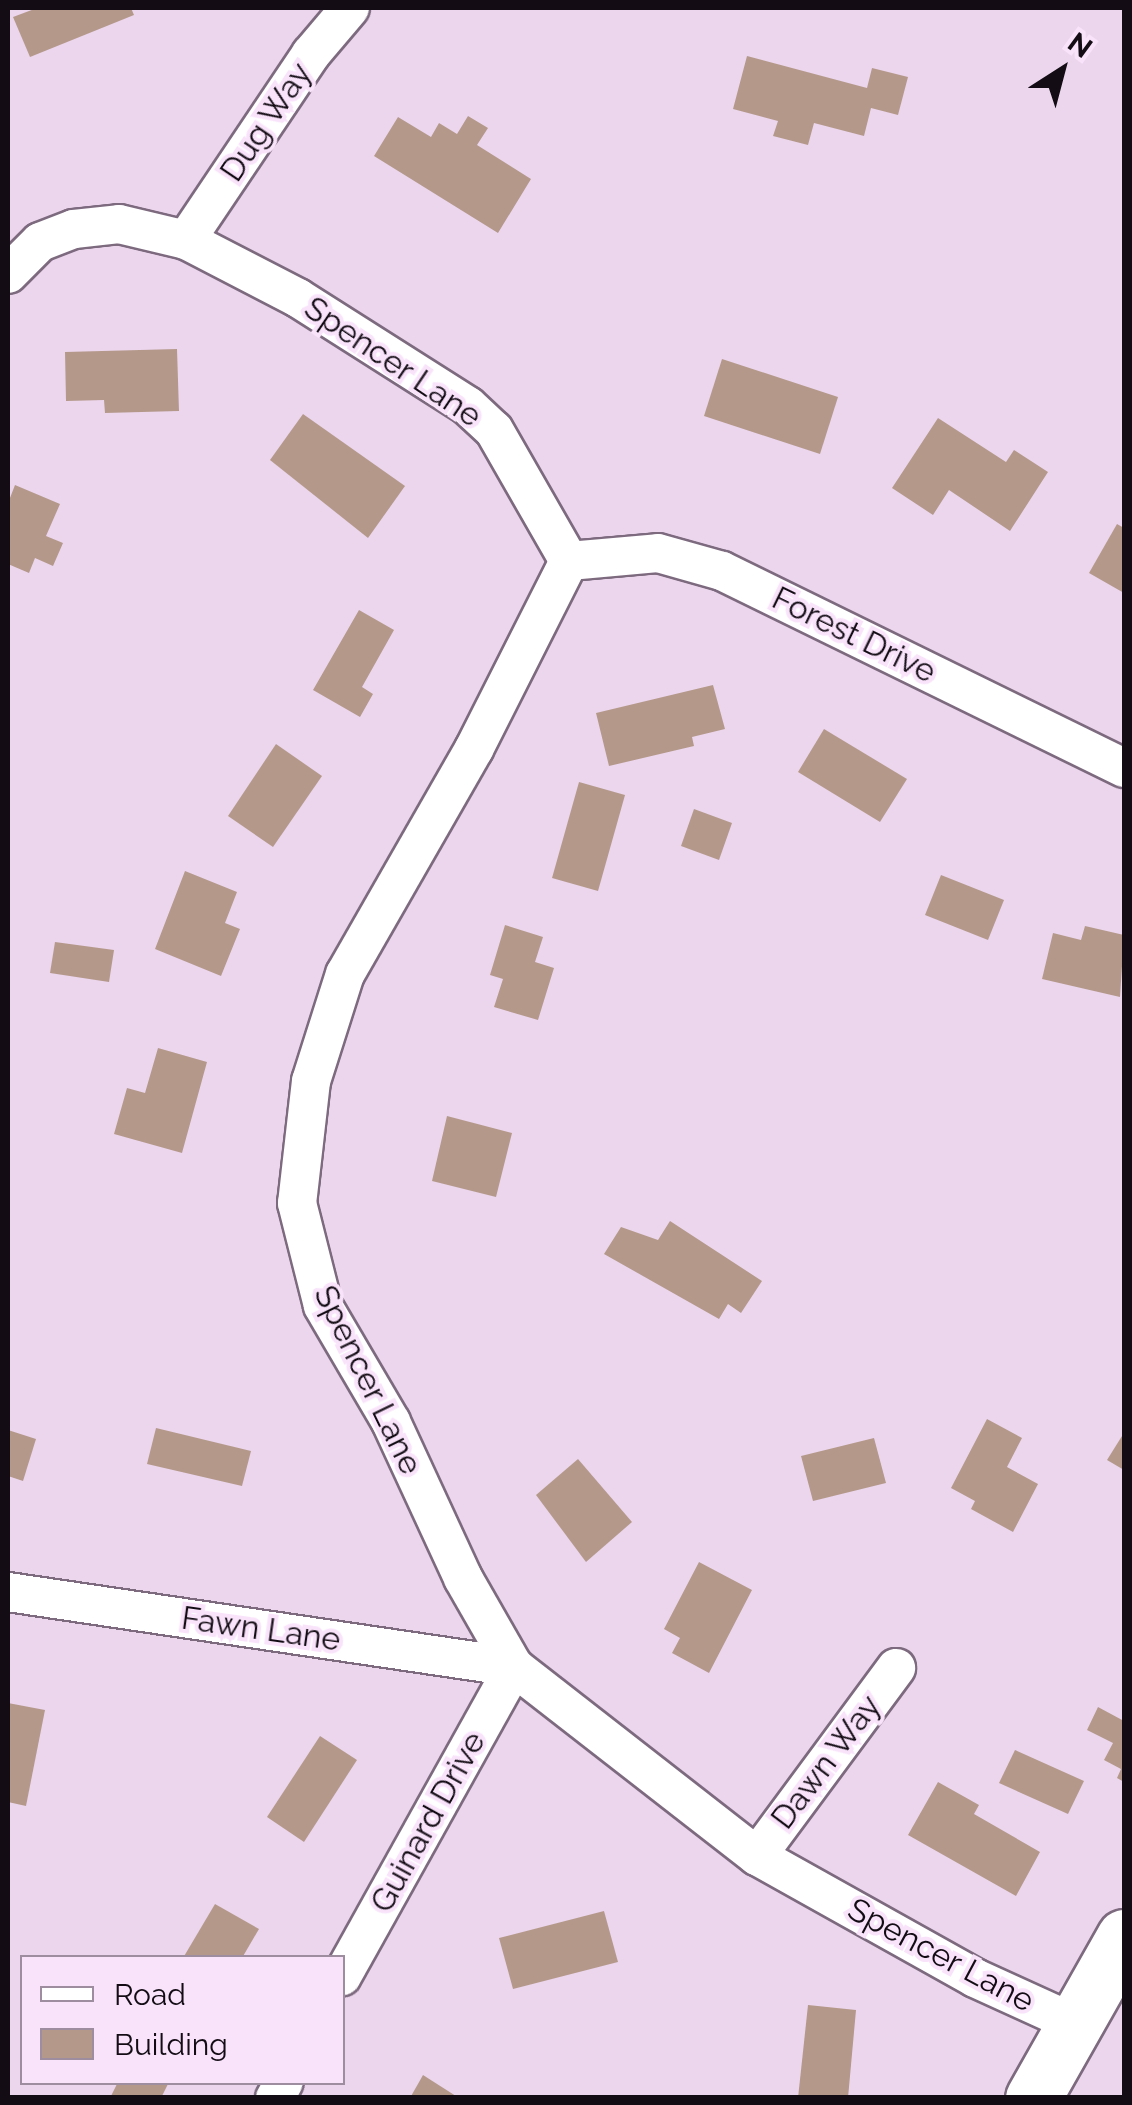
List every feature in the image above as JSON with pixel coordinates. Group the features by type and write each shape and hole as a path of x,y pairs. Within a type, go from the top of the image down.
{"main road":[{"path":"1034,2098 1124,1937"}],"street":[{"name":"Dug Way","path":"186,240 311,54 350,8"},
{"name":"Spencer Lane","path":"8,274 40,242 74,229 119,224 186,240 298,298 468,406 494,430 569,561 474,748 345,974 311,1080 297,1203 323,1306 391,1422 463,1578 514,1667 757,1856 976,1978 1076,2024"},
{"name":"Forest Drive","path":"569,561 658,554 722,571 1124,768"},
{"name":"Fawn Lane","path":"8,1592 514,1667"},
{"name":"Guinard Drive","path":"345,1971 514,1667"},
{"name":"Dawn Way","path":"757,1856 896,1668"}],"building":[{"path":"37,8 131,8 134,15 30,57 13,17"},
{"path":"747,56 867,88 872,68 908,77 898,115 871,108 864,136 814,123 808,145 773,136 778,121 733,109"},
{"path":"468,116 488,128 477,145 531,179 498,233 374,156 398,117 431,137 439,123 457,134"},
{"path":"177,349 179,411 105,413 104,400 66,401 65,352"},
{"path":"722,359 838,397 820,454 704,416"},
{"path":"303,414 405,486 368,538 270,460"},
{"path":"938,418 1006,462 1014,450 1048,472 1010,531 949,490 933,515 892,488"},
{"path":"15,485 60,504 46,536 63,543 53,566 35,558 29,573 8,564 8,503"},
{"path":"1117,524 1124,528 1124,593 1089,573"},
{"path":"359,610 394,630 362,687 373,694 360,717 313,690"},
{"path":"713,685 725,729 692,737 694,746 609,766 596,713"},
{"path":"824,729 907,779 880,822 798,772"},
{"path":"276,744 322,776 273,847 228,816"},
{"path":"579,782 625,795 598,891 552,878"},
{"path":"694,809 732,823 719,860 681,846"},
{"path":"185,871 237,892 225,923 240,929 221,976 155,949"},
{"path":"941,875 1004,900 988,940 925,915"},
{"path":"505,925 543,937 535,962 554,968 538,1020 494,1007 503,979 490,975"},
{"path":"1085,926 1124,935 1120,997 1042,979 1053,933 1081,940"},
{"path":"55,942 114,950 109,982 50,973"},
{"path":"158,1048 207,1062 182,1153 114,1134 127,1088 145,1093"},
{"path":"447,1116 512,1133 496,1197 432,1181"},
{"path":"670,1221 762,1281 741,1313 728,1304 719,1319 604,1254 621,1227 658,1240"},
{"path":"987,1419 1022,1438 1007,1467 1038,1484 1013,1532 971,1509 975,1501 951,1488"},
{"path":"156,1428 251,1451 242,1486 147,1464"},
{"path":"8,1430 36,1439 23,1481 8,1476"},
{"path":"1124,1437 1124,1470 1107,1460"},
{"path":"874,1438 886,1483 813,1501 801,1456"},
{"path":"578,1459 632,1522 586,1562 536,1495"},
{"path":"699,1562 752,1590 709,1673 672,1653 680,1638 664,1629"},
{"path":"8,1703 45,1710 26,1806 8,1802"},
{"path":"1098,1707 1124,1721 1124,1782 1117,1778 1121,1769 1104,1760 1113,1743 1087,1730"},
{"path":"320,1736 357,1760 304,1842 267,1817"},
{"path":"1015,1750 1084,1781 1068,1814 999,1783"},
{"path":"938,1782 979,1805 974,1814 1040,1852 1016,1896 908,1835"},
{"path":"215,1904 259,1929 244,1955 185,1955"},
{"path":"604,1911 618,1962 513,1989 499,1938"},
{"path":"808,2005 856,2010 848,2098 798,2098"},
{"path":"423,2075 459,2098 410,2098"},
{"path":"116,2085 168,2085 161,2098 110,2098"}]}
